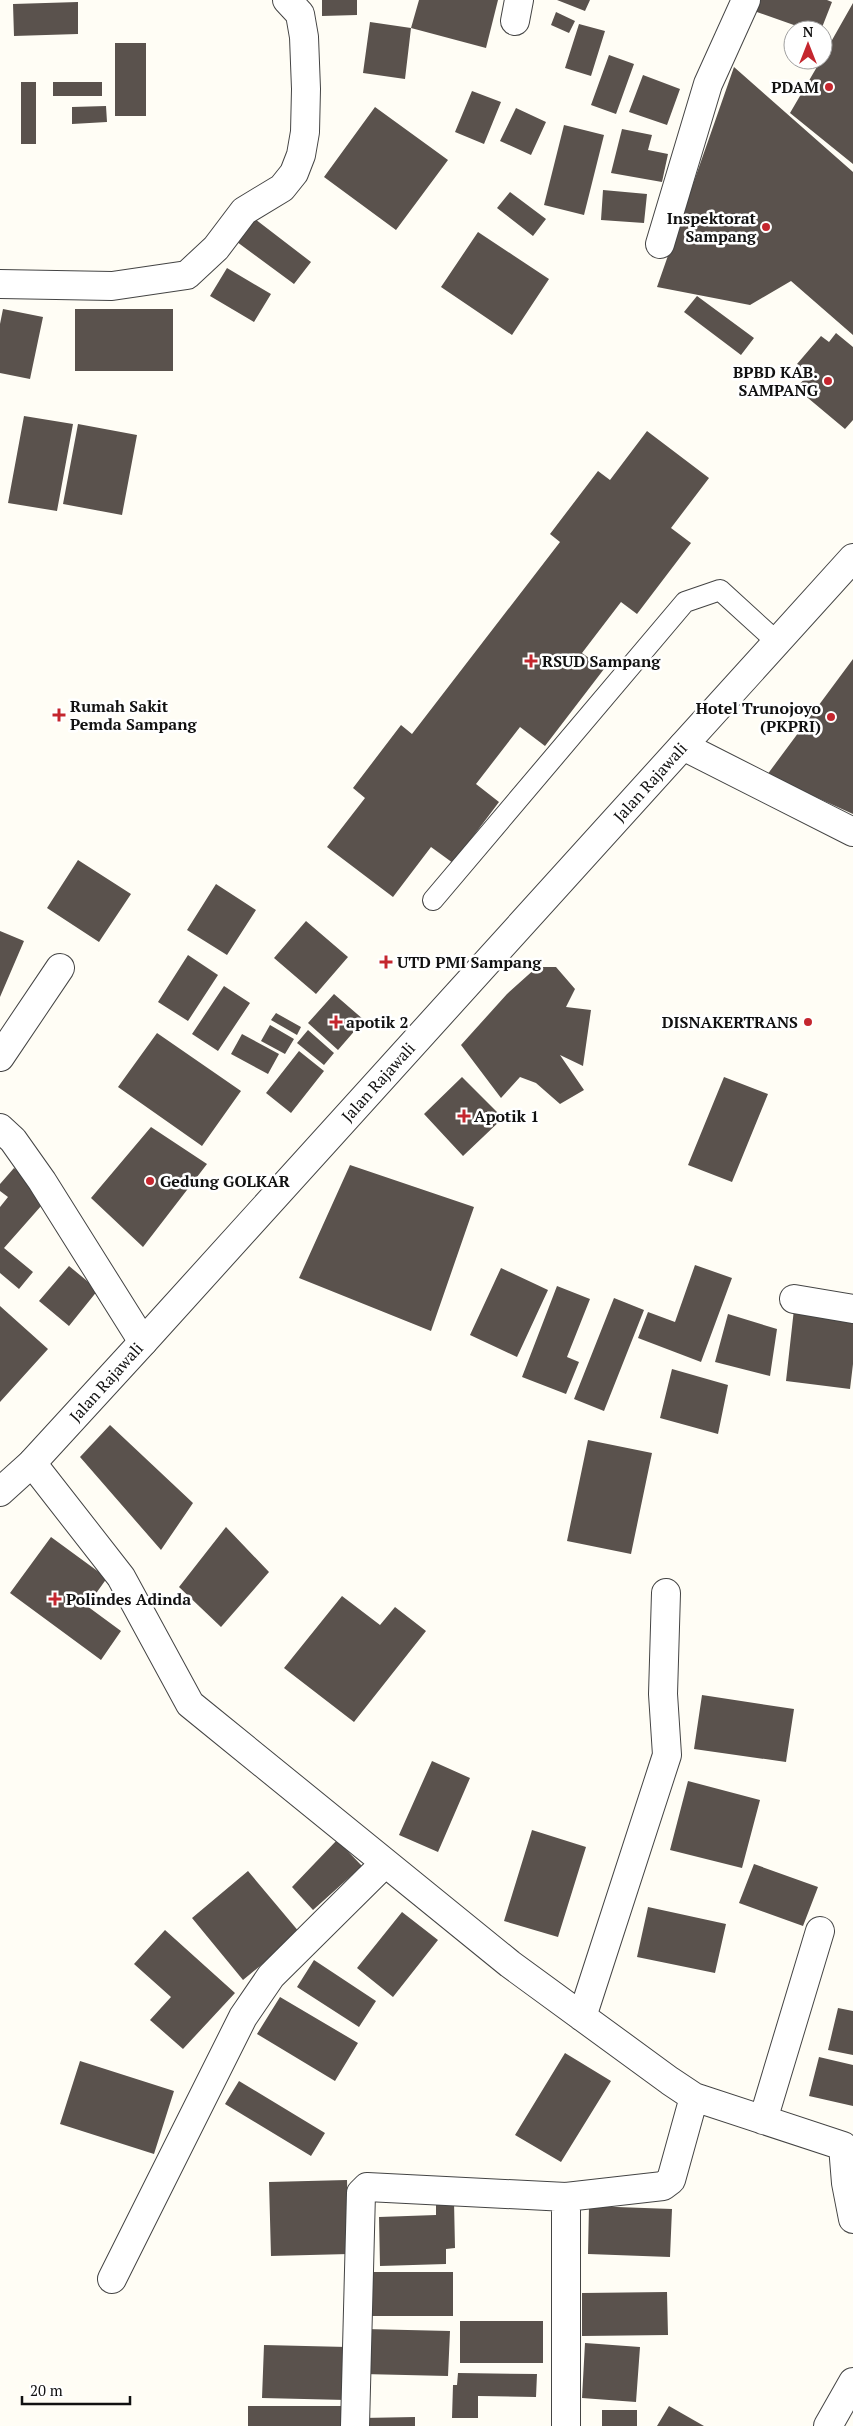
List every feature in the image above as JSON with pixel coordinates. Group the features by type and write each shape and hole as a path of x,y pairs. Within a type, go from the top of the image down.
{"street":[{"path":"0,284 112,286 187,276 216,248 244,211 282,188 294,173 301,156 305,132 304,37 300,14 287,0"},
{"path":"660,244 708,84 746,0"},
{"name":"Jalan Rajawali","path":"0,1492 32,1463 853,558"},
{"path":"683,746 853,832"},
{"path":"0,1057 60,968"},
{"path":"0,1128 13,1140 42,1181 142,1342"},
{"path":"794,1299 853,1309"},
{"path":"32,1463 121,1577 190,1704 510,1964 694,2097 843,2146 846,2183 853,2220"},
{"path":"582,2017 668,1755 663,1694 666,1593"},
{"path":"112,2279 243,2017 271,1976 385,1863"},
{"path":"762,2120 820,1931"},
{"path":"355,2426 361,2193 363,2189 368,2187 566,2197 663,2186 671,2180 694,2097"},
{"path":"566,2197 566,2426"},
{"path":"828,2426 853,2382"}],"lane":[{"path":"433,900 685,602 720,590 777,642"}],"building":[{"path":"322,0 357,0 357,15 322,16"},
{"path":"419,0 498,0 486,48 411,28"},
{"path":"557,0 590,0 585,11"},
{"path":"758,0 827,0 832,2 825,20 783,21 754,11"},
{"path":"78,2 78,34 14,36 13,4"},
{"name":"PDAM","path":"853,3 853,164 790,113 815,70 833,70 833,38"},
{"path":"556,12 575,21 569,33 551,25"},
{"path":"370,22 411,28 405,79 363,73"},
{"path":"579,24 605,31 591,76 565,68"},
{"path":"115,43 146,43 146,116 115,116"},
{"path":"609,55 634,64 616,114 591,105"},
{"name":"Inspektorat Sampang","path":"734,67 853,172 853,335 791,281 750,305 657,287"},
{"path":"643,75 680,89 667,125 629,112"},
{"path":"21,82 36,82 36,144 21,144"},
{"path":"53,82 102,82 102,96 53,96"},
{"path":"472,91 501,102 484,144 455,132"},
{"path":"106,106 107,122 72,124 72,107"},
{"path":"375,107 448,160 396,230 324,177"},
{"path":"516,108 546,122 531,155 500,141"},
{"path":"564,125 604,135 584,215 544,205"},
{"path":"622,129 652,135 648,150 668,154 662,182 611,173"},
{"path":"603,190 647,194 644,223 601,220"},
{"path":"510,192 546,219 533,236 497,208"},
{"path":"251,216 311,262 294,284 233,239"},
{"path":"478,232 549,279 512,335 441,287"},
{"path":"227,268 271,294 254,322 210,296"},
{"path":"697,296 754,338 741,355 684,312"},
{"path":"3,309 43,317 30,379 0,373 0,324"},
{"path":"75,309 173,309 173,371 75,371"},
{"name":"BPBD KAB. SAMPANG","path":"836,333 853,347 853,420 845,429 796,388 809,374 797,364 821,336 829,342"},
{"path":"24,416 73,424 57,511 8,503"},
{"path":"78,424 137,435 122,515 63,504"},
{"name":"RSUD Sampang","path":"647,431 709,478 671,528 691,543 637,614 621,602 582,653 604,669 545,746 520,727 476,784 499,802 453,863 431,847 393,897 327,847 365,798 353,788 401,725 412,734 560,542 550,534 598,471 610,480"},
{"name":"Hotel Trunojoyo (PKPRI)","path":"853,659 853,814 767,775"},
{"path":"78,860 131,894 99,942 47,908"},
{"path":"216,884 256,910 227,955 187,930"},
{"path":"306,921 348,957 316,994 274,958"},
{"path":"0,931 24,941 0,997"},
{"path":"188,955 218,975 188,1021 158,1002"},
{"path":"537,967 556,967 575,989 566,1007 591,1010 583,1066 560,1055 584,1090 560,1104 536,1083 520,1077 501,1098 461,1045 507,994"},
{"path":"224,986 250,1003 218,1051 192,1034"},
{"name":"apotik 2","path":"334,994 364,1020 338,1050 308,1023"},
{"path":"276,1013 301,1027 297,1035 271,1020"},
{"path":"270,1025 294,1039 285,1054 261,1041"},
{"path":"308,1030 334,1053 324,1065 297,1043"},
{"path":"157,1033 241,1091 202,1146 118,1087"},
{"path":"242,1034 279,1054 268,1074 231,1054"},
{"path":"299,1051 324,1071 291,1113 266,1093"},
{"name":"Apotik 1","path":"462,1077 503,1118 463,1156 424,1114"},
{"path":"724,1077 768,1094 732,1182 688,1165"},
{"name":"Gedung GOLKAR","path":"151,1127 207,1164 143,1247 91,1198"},
{"path":"350,1165 474,1207 431,1331 299,1278"},
{"path":"14,1168 49,1197 4,1248 33,1272 19,1289 0,1273 0,1207 8,1197 0,1191 0,1184"},
{"path":"695,1265 732,1278 701,1362 638,1338 648,1312 675,1322"},
{"path":"69,1266 98,1290 69,1326 39,1301"},
{"path":"501,1268 548,1290 517,1357 470,1335"},
{"path":"557,1286 590,1299 567,1357 579,1362 566,1394 522,1377"},
{"path":"614,1298 644,1310 604,1411 574,1399"},
{"path":"0,1306 48,1349 0,1402"},
{"path":"794,1309 853,1316 853,1364 850,1389 786,1381"},
{"path":"728,1314 777,1329 770,1376 715,1362"},
{"path":"672,1369 728,1385 718,1434 660,1418"},
{"path":"110,1425 193,1503 161,1550 80,1457"},
{"path":"588,1440 652,1453 631,1554 567,1541"},
{"path":"226,1527 269,1572 221,1627 179,1587"},
{"name":"Polindes Adinda","path":"51,1537 107,1578 87,1606 121,1631 101,1660 10,1593"},
{"path":"342,1596 380,1625 395,1607 426,1631 354,1722 284,1668"},
{"path":"702,1695 794,1709 786,1762 694,1749"},
{"path":"432,1761 470,1778 438,1852 399,1835"},
{"path":"688,1781 760,1800 742,1868 670,1850"},
{"path":"532,1830 586,1847 558,1937 504,1921"},
{"path":"337,1840 362,1866 313,1910 292,1887"},
{"path":"754,1864 818,1887 803,1926 739,1903"},
{"path":"248,1871 300,1933 243,1980 192,1918"},
{"path":"648,1907 726,1924 715,1973 637,1957"},
{"path":"402,1912 438,1940 393,1997 357,1968"},
{"path":"165,1930 235,1993 183,2049 150,2020 171,1997 134,1964"},
{"path":"314,1960 376,2001 359,2027 297,1987"},
{"path":"280,1997 358,2043 335,2081 257,2034"},
{"path":"838,2008 853,2011 853,2055 828,2050"},
{"path":"565,2053 611,2081 561,2162 515,2135"},
{"path":"819,2057 853,2065 853,2106 809,2096"},
{"path":"80,2061 174,2091 154,2154 60,2124"},
{"path":"239,2081 325,2133 311,2156 225,2104"},
{"path":"347,2180 349,2254 271,2256 269,2182"},
{"path":"454,2201 455,2248 446,2249 446,2264 380,2266 379,2217 436,2215 436,2202"},
{"path":"589,2206 672,2209 670,2257 588,2254"},
{"path":"365,2272 453,2272 453,2316 365,2316"},
{"path":"667,2292 668,2335 582,2336 582,2293"},
{"path":"460,2321 543,2321 543,2363 460,2363"},
{"path":"365,2329 450,2331 448,2376 363,2374"},
{"path":"585,2343 640,2347 636,2402 582,2398"},
{"path":"264,2345 347,2347 346,2400 262,2398"},
{"path":"458,2373 537,2374 536,2397 478,2396 478,2418 452,2418 453,2385 457,2385"},
{"path":"248,2406 343,2406 343,2426 248,2426"},
{"path":"669,2406 704,2426 657,2426"},
{"path":"602,2410 637,2410 637,2426 602,2426"},
{"path":"415,2417 415,2426 362,2426 362,2418"}],"place":[{"name":"PDAM","path":"829,87"},
{"name":"Inspektorat Sampang","path":"766,227"},
{"name":"BPBD KAB. SAMPANG","path":"828,381"},
{"name":"RSUD Sampang","path":"531,661"},
{"name":"Rumah Sakit Pemda Sampang","path":"59,715"},
{"name":"Hotel Trunojoyo (PKPRI)","path":"831,717"},
{"name":"UTD PMI Sampang","path":"386,962"},
{"name":"apotik 2","path":"336,1022"},
{"name":"DISNAKERTRANS","path":"808,1022"},
{"name":"Apotik 1","path":"464,1116"},
{"name":"Gedung GOLKAR","path":"150,1181"},
{"name":"Polindes Adinda","path":"55,1599"}]}
